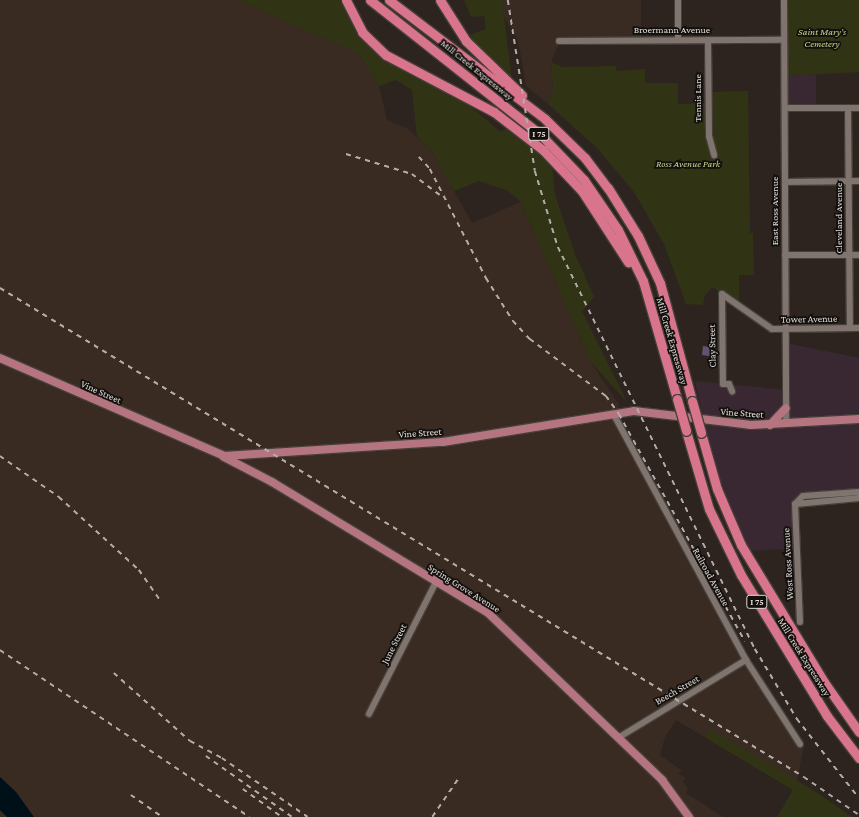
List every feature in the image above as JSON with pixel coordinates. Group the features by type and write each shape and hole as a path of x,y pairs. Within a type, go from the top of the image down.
{"highway":[{"name":"Mill Creek Expressway","path":"370,0 541,135 568,161 618,230 643,281 702,490 737,569 827,716 859,758"},
{"name":"Mill Creek Expressway","path":"389,0 531,107 585,158 635,231 665,300 700,433 717,489 741,545 824,682 859,732"},
{"path":"440,0 466,41 526,98 531,107"},
{"path":"346,1 362,32 386,55 494,112 558,164 582,192 609,230 653,314"}],"main road":[{"name":"Vine Street","path":"0,358 224,456 442,442 614,415 634,410 740,425 770,425 859,419"},
{"path":"770,425 786,408"},
{"name":"Spring Grove Avenue","path":"224,456 272,482 496,620 662,780 689,817"}],"street":[{"path":"678,0 678,40"},
{"name":"East Ross Avenue","path":"784,0 786,423"},
{"name":"Tennis Lane","path":"708,40 709,136 714,155"},
{"name":"Broermann Avenue","path":"560,41 784,40"},
{"path":"785,108 859,108"},
{"name":"Cleveland Avenue","path":"848,108 850,328"},
{"path":"785,182 859,181"},
{"path":"785,255 859,255"},
{"name":"Tower Avenue","path":"722,294 760,324 772,329 859,328"},
{"name":"Clay Street","path":"722,294 723,384 728,384 732,391"},
{"name":"Railroad Avenue","path":"614,415 746,660 800,744"},
{"path":"795,504 803,496 859,492"},
{"path":"795,504 859,498"},
{"name":"West Ross Avenue","path":"795,504 800,622"},
{"name":"June Street","path":"369,714 436,582"},
{"name":"Beech Street","path":"618,738 746,660"}],"shaded area":[{"path":"0,0 237,0 359,54 379,86 387,120 407,128 431,150 472,223 521,202 590,361 618,403 620,421 757,674 804,745 797,781 710,729 706,738 676,720 665,737 660,755 681,770 679,774 686,778 683,782 688,789 686,793 723,817 0,817"},
{"path":"502,0 641,0 641,40 560,41 551,62 553,89 548,104 526,86 518,40 504,17"},
{"path":"816,74 816,108 785,108 784,76"},
{"path":"786,343 859,358 859,498 795,504 797,548 750,551 715,471 695,381 786,390"},
{"path":"0,777 16,792 34,817 7,817 0,810"}],"green space":[{"path":"237,0 343,0 349,16 365,40 461,99 501,132 515,122 551,155 555,195 575,254 594,297 582,311 627,402 590,361 521,202 508,191 479,181 454,191 431,150 417,137 412,90 396,80 379,86 359,54"},
{"path":"464,0 502,0 512,82 467,36 486,29 484,16 471,17"},
{"name":"Saint Mary’s Cemetery","path":"784,0 859,0 859,72 784,76"},
{"name":"Ross Avenue Park","path":"551,62 562,67 616,66 616,71 645,69 645,83 678,83 678,104 713,103 713,92 748,91 750,233 753,233 754,275 739,275 739,306 713,287 705,295 703,305 686,304 664,244 634,192 597,148 548,104 553,89"},
{"path":"709,728 816,792 852,817 777,817 793,790 706,738"}],"building":[{"path":"703,346 716,348 715,357 702,355"}],"railway":[{"path":"508,0 535,171 558,247 755,649 797,719 859,798"},
{"path":"346,154 412,174 441,196"},
{"path":"419,157 430,169 486,278 513,321 530,339 606,396 619,414 745,641"},
{"path":"0,288 804,777 859,815"},
{"path":"0,456 59,497 139,570 161,601"},
{"path":"0,650 249,817"},
{"path":"114,673 190,741 222,758 308,817"},
{"path":"206,756 292,817"},
{"path":"432,817 458,779"},
{"path":"243,789 282,817"},
{"path":"131,795 163,817"}]}
